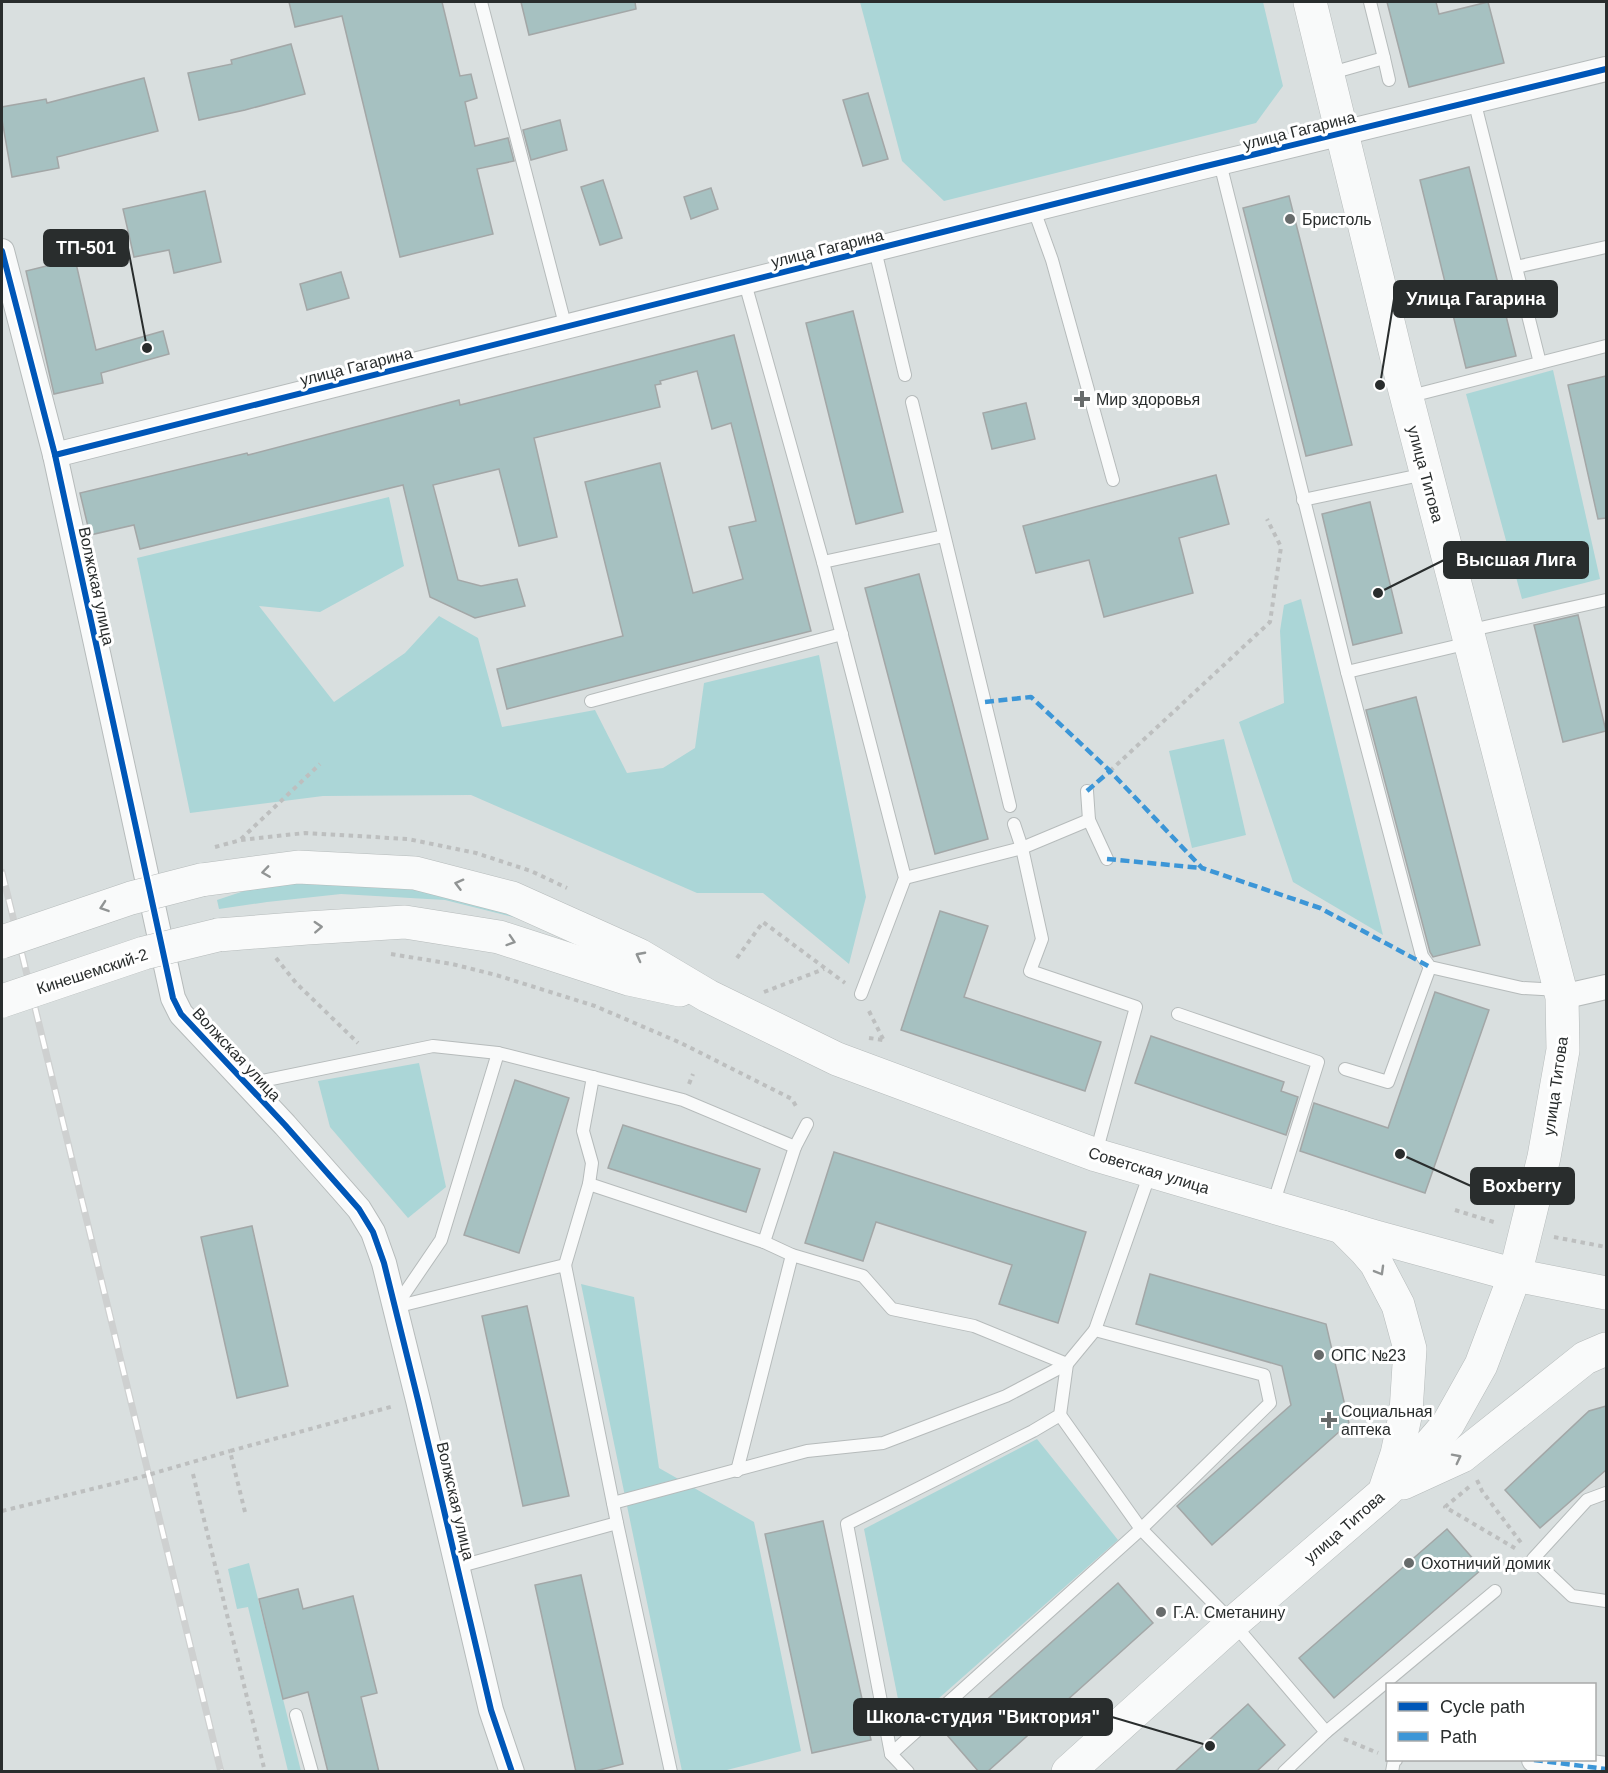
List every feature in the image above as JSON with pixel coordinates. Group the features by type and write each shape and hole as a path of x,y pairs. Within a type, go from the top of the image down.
{"main road":[{"name":"улица Титова","path":"1068,1772 1233,1623 1385,1492 1409,1469 1448,1424 1481,1365 1515,1275 1545,1157 1563,1050 1561,993 1406,397 1310,2"},
{"path":"2,942 132,898 201,880 298,867 415,873 512,898 639,955 708,996"},
{"name":"Кинешемский-2","path":"2,1001 144,953 218,935 405,922 499,937 628,978 708,996"},
{"name":"Советская улица","path":"708,996 837,1059 1096,1155 1515,1275 1606,1293"},
{"path":"1342,1227 1376,1263 1398,1305 1410,1349 1406,1413 1398,1454 1385,1492"},
{"path":"1385,1492 1462,1456 1585,1358 1606,1349"}],"street":[{"name":"улица Гагарина","path":"55,455 1220,163 1606,69"},
{"name":"Волжская улица","path":"2,251 55,455 173,998 181,1014 248,1084 359,1209 373,1232 384,1263 418,1400 491,1710 512,1772"},
{"path":"1561,993 1602,994"},
{"path":"1542,1761 1606,1769"}],"lane":[{"path":"481,2 566,328"},
{"path":"1370,2 1389,80"},
{"path":"1327,74 1384,58"},
{"path":"1474,100 1540,363"},
{"path":"1220,163 1303,500 1422,956 1430,967 1522,988 1561,993"},
{"path":"1034,210 1052,260 1113,480"},
{"path":"1516,267 1606,247"},
{"path":"875,250 905,375"},
{"path":"745,283 823,562 905,878 861,994"},
{"path":"1406,397 1606,346"},
{"path":"912,402 1010,806"},
{"path":"1303,500 1426,474"},
{"path":"823,562 944,536"},
{"path":"1347,672 1606,600"},
{"path":"591,701 842,634"},
{"path":"1087,791 1089,820 1107,859"},
{"path":"905,878 1022,848 1089,820"},
{"path":"1014,824 1022,848 1042,939 1030,971 1136,1007 1096,1155"},
{"path":"1345,1069 1388,1082 1430,967"},
{"path":"1178,1014 1318,1062 1272,1206"},
{"path":"248,1084 433,1046 498,1053 683,1100 795,1147"},
{"path":"395,1307 441,1240 498,1053"},
{"path":"593,1077 583,1131 592,1163 589,1184 565,1265 617,1523 671,1772"},
{"path":"764,1242 795,1147 807,1124"},
{"path":"613,1503 807,1451 883,1443 1006,1396 1067,1364 1095,1330 1151,1171"},
{"path":"589,1184 764,1242 792,1255 863,1276 892,1309 974,1326 1067,1364"},
{"path":"737,1471 792,1255"},
{"path":"395,1307 565,1265"},
{"path":"891,1754 1141,1529 1270,1403 1264,1375 1095,1330"},
{"path":"1067,1364 1060,1415 1141,1529 1233,1623 1326,1732"},
{"path":"908,1772 891,1754 847,1524 1033,1431 1060,1415"},
{"path":"1606,1493 1587,1500 1533,1559 1572,1596 1606,1601"},
{"path":"457,1567 617,1523"},
{"path":"1284,1772 1326,1732 1496,1591"},
{"path":"296,1715 312,1772"}],"path":[{"path":"1110,771 1270,622 1281,547 1267,519"},
{"path":"241,840 320,764"},
{"path":"737,958 763,922 861,994 883,1040"},
{"path":"271,951 296,983 374,1058"},
{"path":"381,953 452,964 496,975 595,1006 681,1043 792,1099 807,1124"},
{"path":"757,994 825,969"},
{"path":"2,1511 141,1477 418,1400"},
{"path":"230,1451 244,1512"},
{"path":"193,1474 265,1772"},
{"path":"1477,1480 1482,1491 1533,1559"},
{"path":"1445,1507 1533,1559"},
{"path":"1326,1732 1386,1756"}],"shaded area":[{"path":"860,2 1263,2 1283,86 1256,123 944,201 902,161"},
{"path":"1553,370 1600,579 1522,599 1466,394"},
{"path":"389,497 404,566 320,612 259,606 334,702 405,653 439,616 478,638 502,727 595,710 627,773 663,768 695,748 704,683 819,655 866,897 849,964 763,893 697,893 471,795 323,796 190,813 137,558"},
{"path":"1301,599 1383,935 1293,882 1239,722 1284,703 1280,631 1284,605"},
{"path":"1224,739 1246,835 1192,848 1169,751"},
{"path":"341,878 453,892 541,924 445,900 341,894 219,909 217,900 262,885"},
{"path":"419,1063 446,1187 408,1218 330,1127 318,1081"},
{"path":"581,1284 634,1297 659,1468 754,1522 801,1751 723,1771 682,1771"},
{"path":"1037,1439 1118,1540 904,1729 864,1529"},
{"path":"249,1563 301,1771 288,1771 248,1607 237,1609 228,1569"}],"building":[{"path":"289,2 442,2 460,76 471,74 477,98 465,102 475,146 508,138 514,161 477,169 493,234 400,257 342,16 295,27"},
{"path":"521,2 635,2 636,9 529,35"},
{"path":"1387,2 1436,2 1439,14 1488,2 1504,63 1409,87"},
{"path":"291,44 305,94 199,120 188,73 232,64 231,60"},
{"path":"144,78 158,131 57,157 59,168 12,177 2,120 2,107 46,99 47,103"},
{"path":"868,93 888,159 863,166 843,100"},
{"path":"560,120 567,150 531,160 523,130"},
{"path":"1469,167 1516,356 1466,368 1420,180"},
{"path":"603,180 622,238 600,245 581,187"},
{"path":"711,188 718,209 691,219 684,197"},
{"path":"205,191 221,262 174,273 169,250 134,257 123,209"},
{"path":"1289,196 1352,445 1306,456 1243,208"},
{"path":"75,259 96,350 163,331 169,354 101,373 103,383 54,394 26,271"},
{"path":"341,272 349,298 307,310 300,284"},
{"path":"853,311 903,512 856,524 806,323"},
{"path":"734,335 811,631 507,709 497,669 623,636 585,482 660,463 693,593 743,579 729,527 756,521 731,423 712,429 697,371 660,381 661,384 655,385 660,407 534,438 557,537 519,546 499,469 433,485 458,580 481,586 517,579 525,606 475,618 430,597 403,485 140,549 134,525 90,535 80,493 247,453 248,455 459,400 460,405"},
{"path":"1606,376 1606,518 1598,519 1568,385"},
{"path":"1026,403 1035,439 992,449 983,413"},
{"path":"1216,475 1229,524 1179,538 1193,593 1104,617 1089,560 1036,573 1023,526"},
{"path":"1370,502 1402,633 1353,645 1322,514"},
{"path":"919,574 988,839 935,854 865,588"},
{"path":"1578,615 1606,731 1563,742 1534,625"},
{"path":"1416,697 1480,945 1433,957 1366,710"},
{"path":"940,911 988,926 964,997 1101,1042 1085,1091 901,1030"},
{"path":"1435,992 1489,1010 1425,1193 1300,1151 1314,1103 1388,1128"},
{"path":"1151,1036 1284,1082 1281,1091 1298,1097 1286,1135 1135,1083"},
{"path":"515,1080 569,1098 519,1253 464,1235"},
{"path":"623,1125 760,1169 746,1212 608,1168"},
{"path":"834,1152 1086,1232 1058,1323 999,1304 1012,1265 876,1222 863,1261 805,1243"},
{"path":"252,1226 288,1386 237,1398 201,1237"},
{"path":"1150,1274 1326,1324 1349,1423 1212,1545 1177,1506 1291,1405 1282,1366 1136,1324"},
{"path":"527,1306 569,1496 523,1506 482,1316"},
{"path":"1606,1406 1606,1470 1540,1528 1505,1490 1589,1411"},
{"path":"823,1521 871,1740 812,1753 765,1534"},
{"path":"1447,1529 1482,1569 1334,1698 1299,1658"},
{"path":"581,1575 623,1764 592,1772 576,1772 535,1585"},
{"path":"1118,1583 1153,1623 987,1772 979,1772 947,1735"},
{"path":"298,1589 303,1609 353,1596 377,1693 361,1697 379,1772 328,1772 308,1692 283,1699 259,1599"},
{"path":"1248,1704 1285,1745 1256,1772 1174,1772"}],"railway":[{"path":"2,872 221,1772"}],"marked path":[{"path":"985,702 1031,697 1110,771 1202,868 1320,908 1430,967"},
{"path":"1087,791 1110,771"},
{"path":"1107,859 1202,868"},
{"path":"1542,1761 1606,1769"}],"cycle path":[{"path":"55,455 1198,168 1606,69"},
{"path":"2,251 55,455 173,998 181,1014 345,1193 359,1209 373,1232 384,1263 418,1400 491,1710 512,1772"}],"place":[{"name":"Бристоль","path":"1290,219"},
{"name":"ТП-501","path":"147,348"},
{"name":"Улица Гагарина","path":"1380,385"},
{"name":"Мир здоровья","path":"1082,399"},
{"name":"Высшая Лига","path":"1378,593"},
{"name":"Boxberry","path":"1400,1154"},
{"name":"ОПС №23","path":"1319,1355"},
{"name":"Социальная аптека","path":"1329,1420"},
{"name":"Охотничий домик","path":"1409,1563"},
{"name":"Г.А. Сметанину","path":"1161,1612"},
{"name":"Школа-студия \"Виктория\"","path":"1210,1746"}]}
